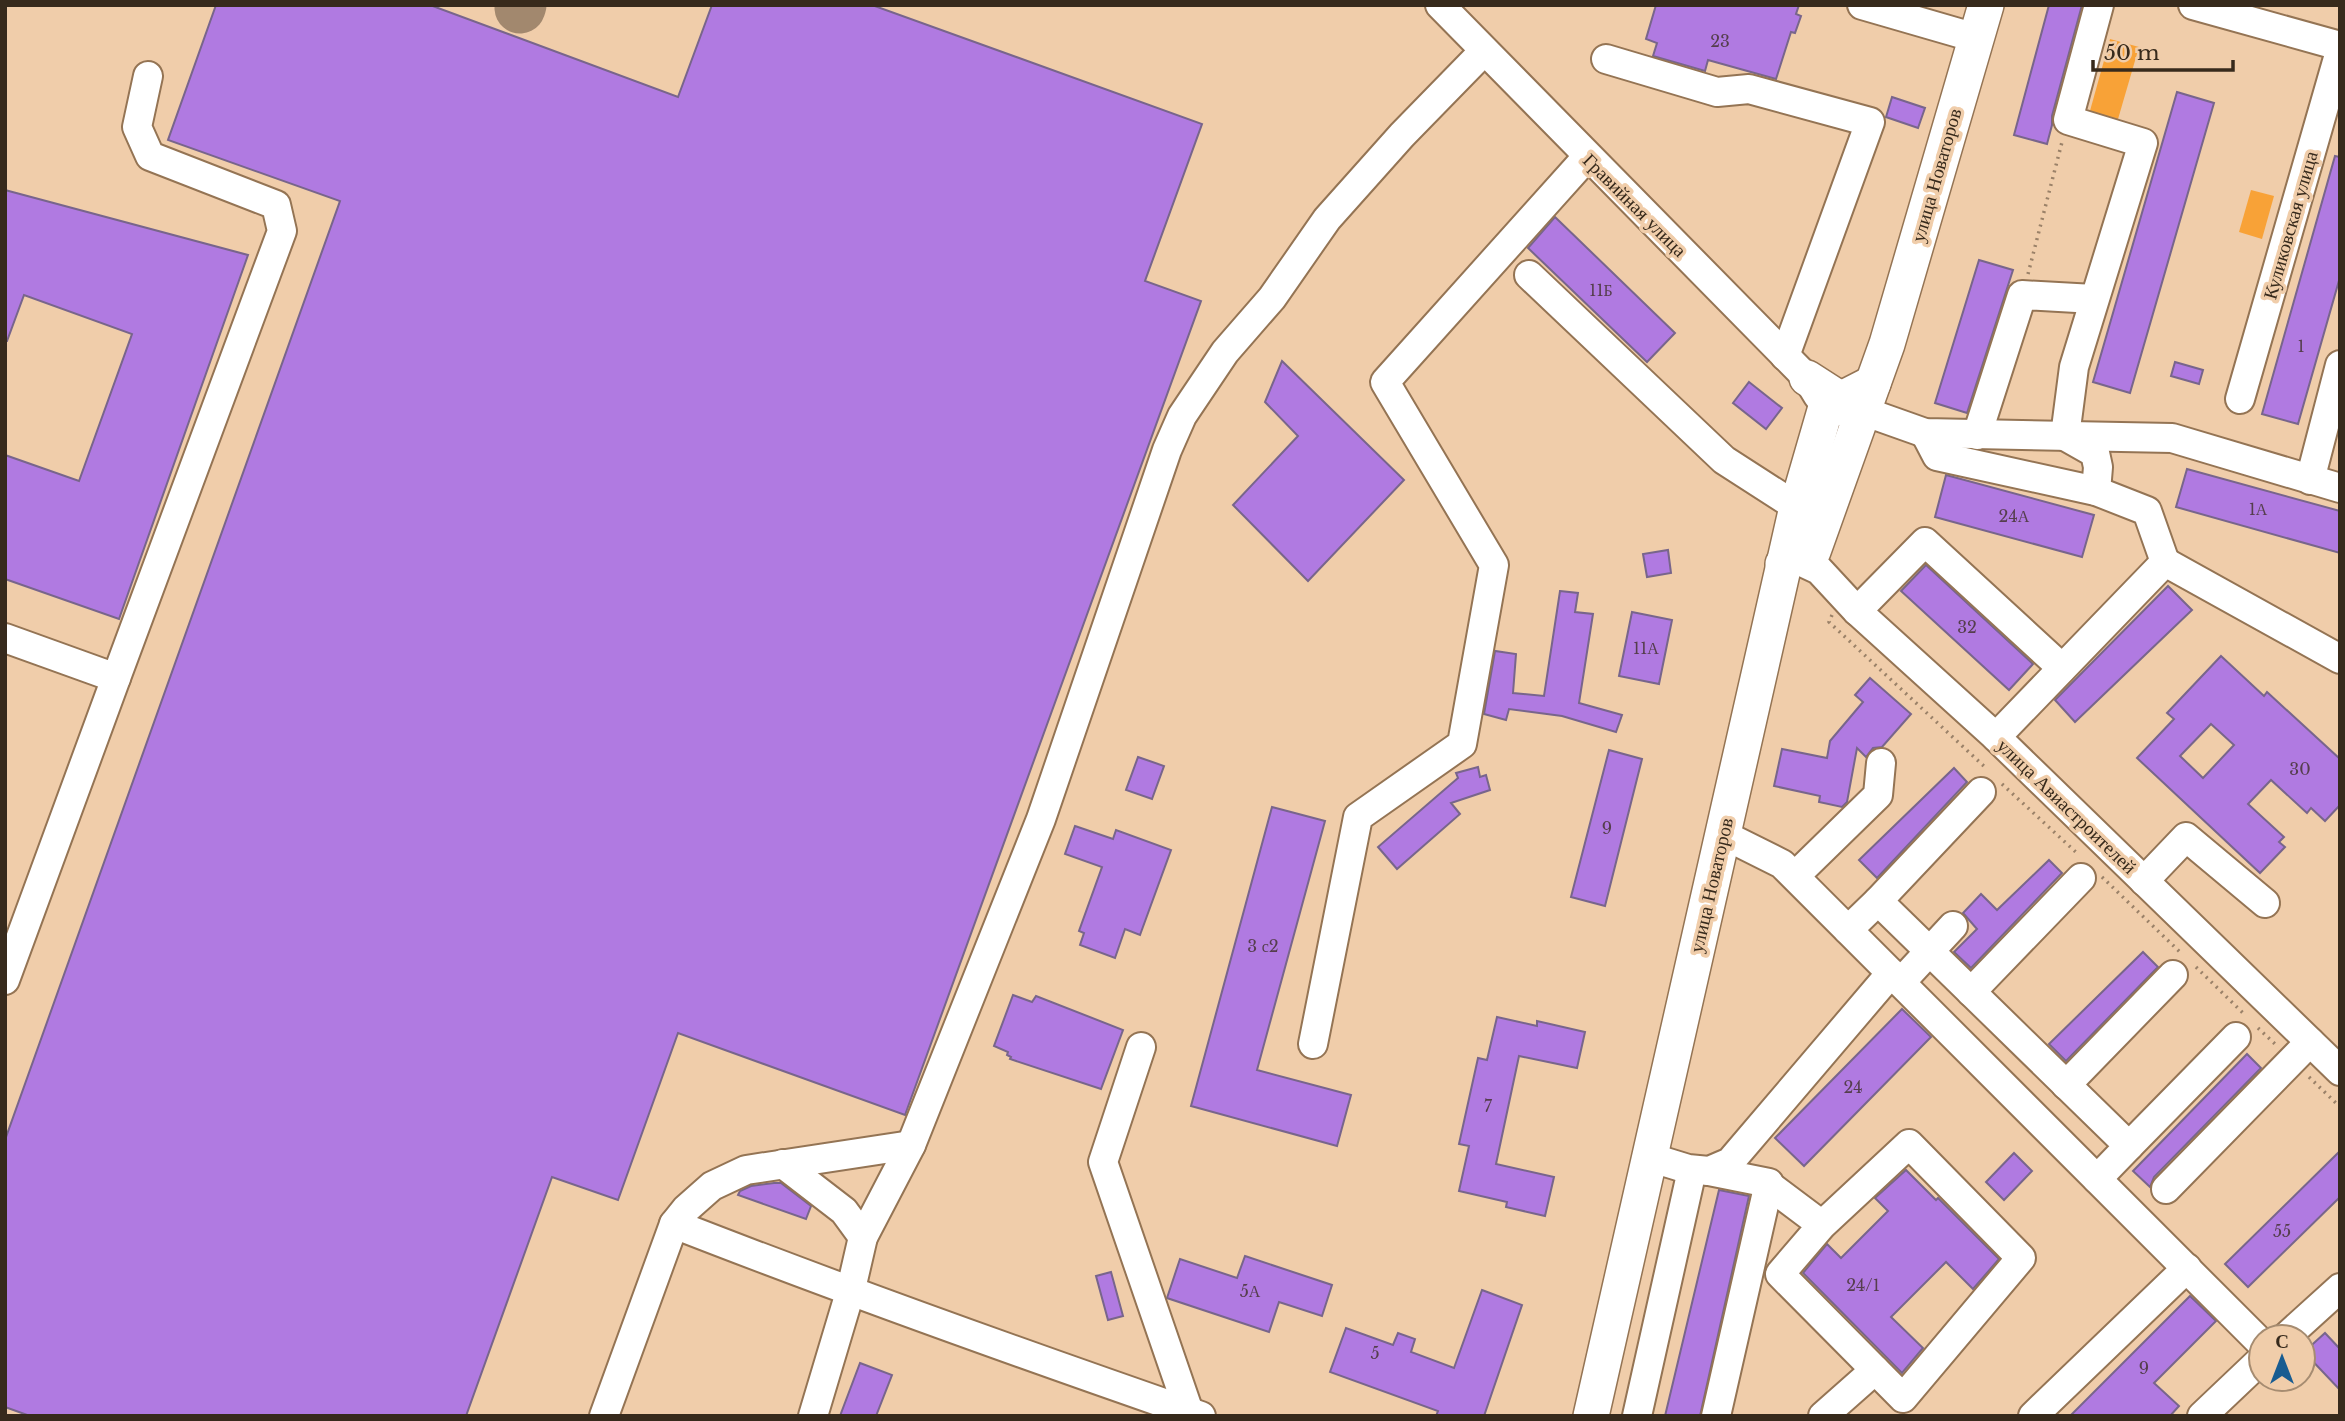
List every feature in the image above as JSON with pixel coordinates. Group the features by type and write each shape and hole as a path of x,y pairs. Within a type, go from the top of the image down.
{"main road":[{"name":"улица Новаторов","path":"1787,560 1813,551 1864,409 1887,344 1986,5"},
{"path":"1796,367 1849,405 1864,409"},
{"name":"улица Новаторов","path":"1591,1416 1797,507 1826,407"},
{"path":"1826,407 1864,409"}],"street":[{"name":"Гравийная улица","path":"1440,5 1796,367 1826,407"},
{"path":"1863,5 1976,38"},
{"path":"2065,436 2074,367 2143,143 2068,120 2099,5"},
{"path":"2193,5 2340,48"},
{"name":"Куликовская улица","path":"2240,399 2340,48"},
{"path":"813,1416 851,1289 863,1237 911,1145 1041,819 1167,450 1182,416 1225,352 1272,298 1327,219 1402,135 1484,51"},
{"path":"1606,58 1717,92 1749,89 1870,122 1796,367"},
{"path":"5,980 282,231 276,205 150,156 137,127 148,76"},
{"path":"1313,1044 1358,817 1462,744 1494,565 1385,382 1587,157"},
{"path":"1529,275 1724,460 1797,507"},
{"path":"1978,435 2022,295 2094,299"},
{"path":"2310,480 2340,365"},
{"path":"1864,409 1925,433 2172,438 2340,488"},
{"path":"1925,433 1937,456 2096,491 2147,511 2165,562 2340,659"},
{"path":"2065,436 2095,453 2098,467 2096,491"},
{"path":"1857,611 1925,542 2062,668"},
{"name":"улица Авиастроителей","path":"1787,560 1819,570 1857,611 1996,737 2340,1071"},
{"path":"1996,737 2165,562"},
{"path":"5,638 116,678"},
{"path":"1795,876 1878,795 1881,763"},
{"path":"1848,930 1981,792"},
{"path":"1722,834 1782,864 1795,876 2247,1329"},
{"path":"2144,881 2186,837 2265,902"},
{"path":"1970,992 2081,878"},
{"path":"1878,901 2129,1146"},
{"path":"1701,1170 1730,1162 1896,978 1930,952 1953,926"},
{"path":"2066,1085 2173,975"},
{"path":"2097,1179 2236,1037"},
{"path":"2166,1189 2310,1042"},
{"path":"1141,1047 1103,1162 1195,1414"},
{"path":"1909,1144 2021,1258 1903,1398 1780,1274 1822,1225 1909,1144"},
{"path":"604,1416 674,1224 686,1209 712,1186 746,1170 911,1145"},
{"path":"1649,1157 1766,1183 1822,1225"},
{"path":"783,1164 844,1211 863,1237"},
{"path":"1637,1416 1701,1170"},
{"path":"1717,1416 1769,1183 1766,1183"},
{"path":"674,1224 801,1274 851,1289 960,1331 1195,1414"},
{"path":"2033,1416 2187,1268"},
{"path":"2301,1323 2340,1288"},
{"path":"1823,1416 1875,1370"},
{"path":"2202,1416 2247,1373"}],"path":[{"path":"2022,295 2068,120"}],"shaded area":[{"path":"2110,39 2139,47 2116,126 2088,118"},
{"path":"2251,190 2274,196 2262,239 2239,232"}],"building":[{"path":"216,5 430,5 678,97 712,5 872,5 1202,124 1145,281 1201,301 905,1115 678,1033 618,1200 552,1177 466,1416 30,1416 5,1407 5,1140 340,201 168,140"},
{"path":"1656,5 1799,5 1796,14 1801,16 1795,33 1791,32 1776,79 1708,60 1705,71 1653,56 1657,43 1646,39"},
{"path":"2049,5 2082,5 2047,144 2014,135"},
{"path":"2177,92 2214,103 2130,393 2093,382"},
{"path":"1892,97 1925,108 1918,128 1886,117"},
{"path":"2335,156 2340,157 2340,277 2298,424 2262,414"},
{"path":"5,190 248,255 119,619 5,579 5,455 79,481 132,334 24,295 5,341"},
{"path":"1555,217 1675,333 1647,362 1528,248"},
{"path":"1979,260 2013,270 1967,413 1935,403"},
{"path":"1282,361 1404,480 1308,581 1233,505 1298,436 1265,402"},
{"path":"2175,362 2203,370 2199,384 2171,376"},
{"path":"1749,382 1782,408 1766,429 1733,403"},
{"path":"2187,469 2340,511 2340,553 2176,507"},
{"path":"1946,475 2094,515 2082,557 1935,517"},
{"path":"1668,550 1671,573 1647,577 1643,554"},
{"path":"1926,565 2033,664 2009,690 1901,591"},
{"path":"2168,586 2192,610 2075,722 2055,700"},
{"path":"1560,591 1578,593 1575,612 1593,614 1579,703 1622,715 1616,732 1562,716 1509,709 1506,720 1484,714 1495,651 1516,654 1513,693 1544,696"},
{"path":"1632,612 1672,620 1659,684 1619,676"},
{"path":"2221,656 2264,696 2267,692 2340,759 2340,805 2325,821 2311,808 2307,813 2271,780 2248,804 2284,837 2279,842 2285,847 2260,873 2137,758 2174,719 2167,713","holes":["2211,724 2234,745 2203,778 2180,756"]},
{"path":"1870,678 1911,714 1882,747 1873,748 1866,757 1857,748 1847,802 1842,807 1819,802 1820,796 1774,786 1782,749 1827,758 1830,741 1863,702 1855,695"},
{"path":"1609,750 1642,759 1605,906 1571,897"},
{"path":"1138,757 1164,766 1152,799 1126,790"},
{"path":"1478,767 1480,777 1486,775 1490,790 1451,803 1460,814 1397,869 1378,847 1458,778 1456,773"},
{"path":"1954,768 1967,782 1877,878 1859,860"},
{"path":"1272,807 1325,821 1257,1070 1351,1095 1337,1146 1191,1106"},
{"path":"1075,826 1113,839 1116,830 1171,850 1140,935 1125,929 1115,958 1080,945 1084,933 1079,931 1102,867 1065,854"},
{"path":"2049,860 2062,873 1971,968 1954,952 1977,929 1963,913 1981,894 1997,910"},
{"path":"2143,952 2158,967 2066,1061 2049,1044"},
{"path":"1013,995 1032,1002 1036,996 1123,1030 1101,1089 1010,1059 1008,1052 994,1046"},
{"path":"1902,1009 1931,1037 1804,1166 1775,1138"},
{"path":"1497,1017 1537,1026 1537,1021 1585,1032 1577,1068 1519,1056 1496,1164 1554,1177 1545,1216 1506,1207 1507,1202 1459,1191 1469,1146 1459,1144 1478,1058 1487,1060"},
{"path":"2247,1054 2261,1068 2154,1177 2150,1187 2133,1171"},
{"path":"2340,1151 2340,1197 2248,1287 2225,1264"},
{"path":"2014,1153 2032,1171 2004,1200 1986,1182"},
{"path":"1906,1170 1999,1259 1973,1289 1946,1262 1891,1317 1923,1348 1902,1373 1803,1273 1827,1244 1841,1258 1888,1211 1875,1198"},
{"path":"781,1183 811,1206 806,1219 738,1195 740,1191 751,1186"},
{"path":"1719,1190 1749,1196 1700,1416 1665,1416"},
{"path":"1245,1256 1332,1285 1322,1316 1279,1302 1269,1332 1167,1298 1180,1259 1237,1278"},
{"path":"1111,1272 1123,1316 1108,1320 1096,1276"},
{"path":"1482,1290 1522,1305 1484,1416 1436,1416 1438,1411 1330,1372 1346,1328 1393,1345 1398,1333 1415,1339 1411,1352 1454,1368"},
{"path":"2190,1296 2216,1321 2154,1383 2179,1406 2170,1416 2070,1416"},
{"path":"2325,1333 2340,1349 2340,1390 2317,1366 2317,1340"},
{"path":"860,1363 892,1375 876,1416 840,1416"}]}
